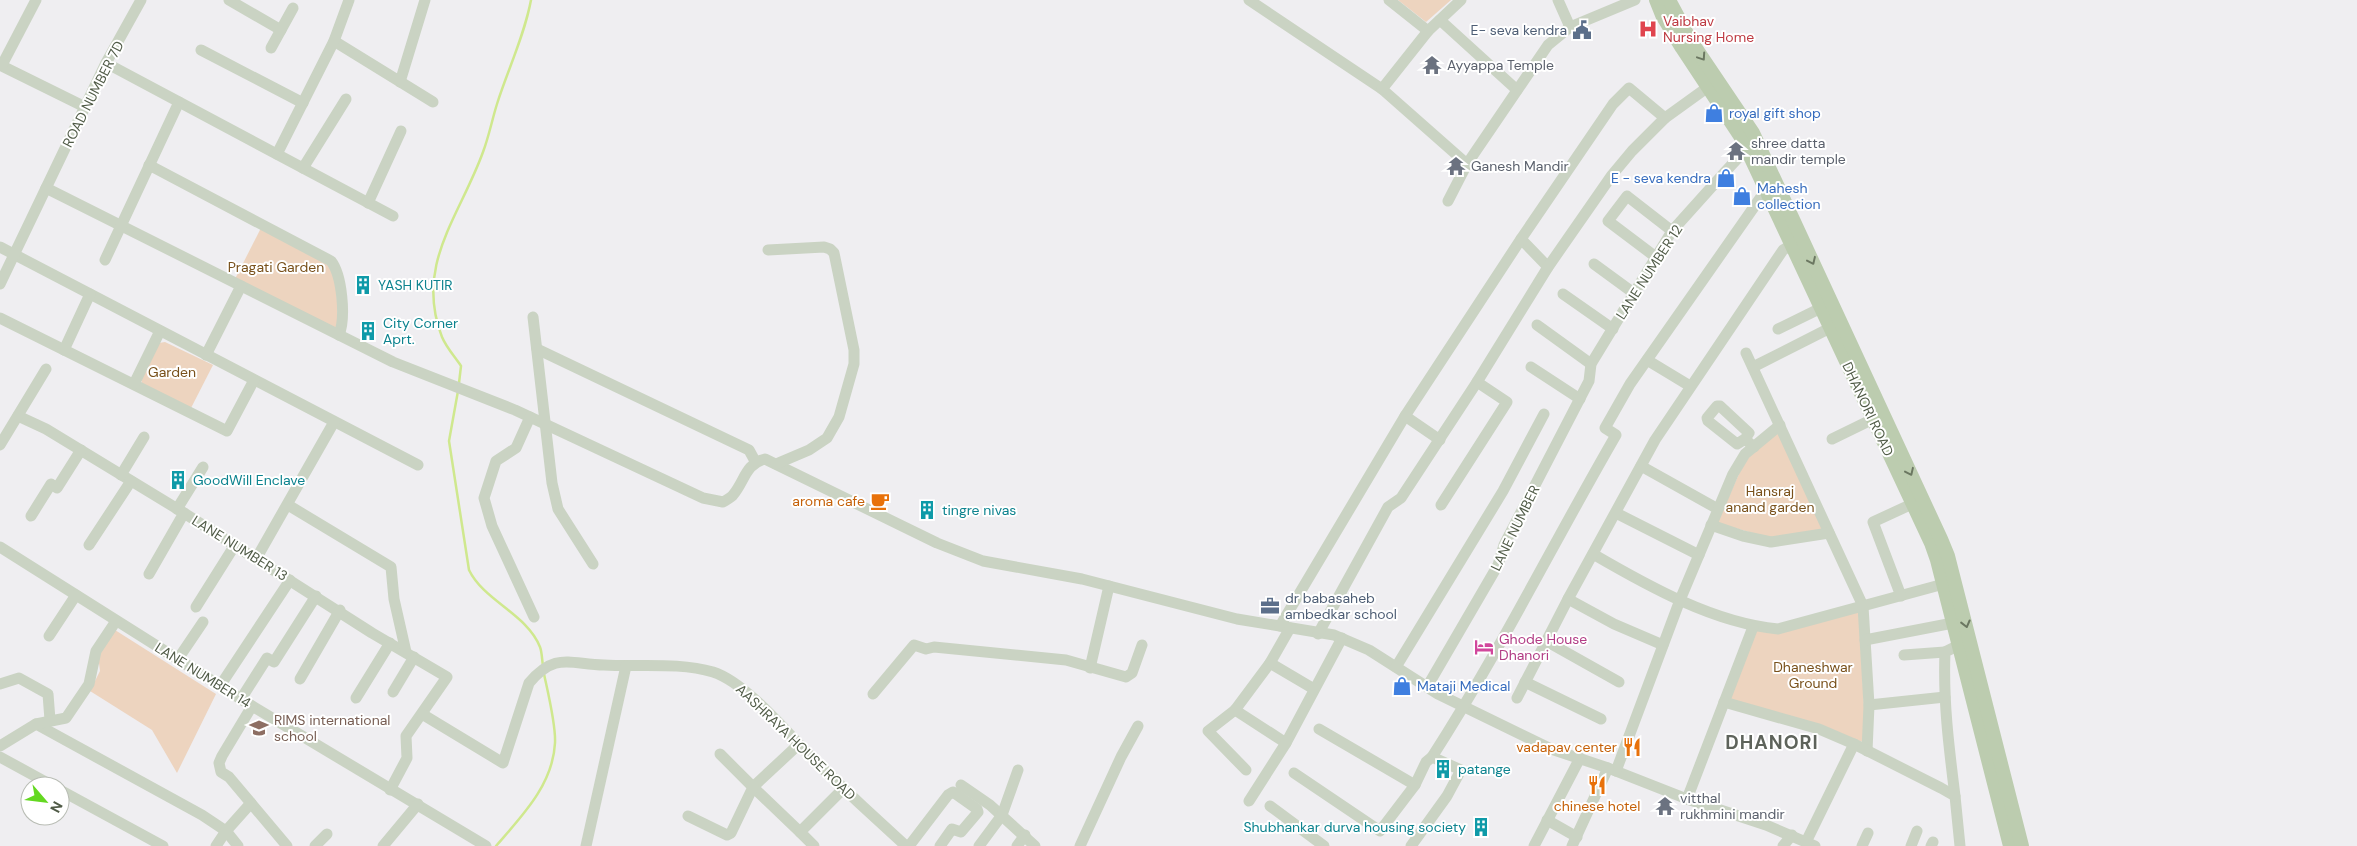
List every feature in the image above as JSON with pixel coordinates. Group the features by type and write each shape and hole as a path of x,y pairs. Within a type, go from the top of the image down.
{"main road":[{"name":"DHANORI ROAD","path":"1656,0 1670,28 1736,116 1843,341 1942,539 1953,623 2022,846"},
{"name":"DHANORI ROAD","path":"1669,0 1712,82"},
{"name":"DHANORI ROAD","path":"1796,242 1821,308 1830,328 1843,341 1873,419 1949,582 1993,755 2010,846"}],"street":[{"path":"36,0 1,65 85,107"},
{"name":"ROAD NUMBER 7D","path":"0,284 106,63 141,0"},
{"path":"229,0 281,30"},
{"path":"276,154 334,41 349,0"},
{"path":"400,82 424,0"},
{"path":"1249,0 1382,89 1467,164"},
{"path":"1388,0 1428,31"},
{"path":"1382,89 1428,31 1461,0"},
{"path":"1559,0 1570,27"},
{"path":"1448,201 1467,164 1548,45 1570,27 1635,0"},
{"path":"271,48 293,8"},
{"path":"1440,20 1517,90"},
{"path":"334,41 433,102"},
{"path":"201,50 303,103"},
{"path":"106,63 393,216"},
{"path":"1318,634 1388,506 1401,498 1440,440 1548,267 1632,151 1665,118 1712,82"},
{"path":"1246,770 1208,731 1235,710 1270,663 1285,627 1405,416 1521,239 1613,104 1629,88 1665,118"},
{"path":"303,168 346,99"},
{"path":"105,260 179,102"},
{"path":"368,203 402,131"},
{"name":"LANE NUMBER 12","path":"1591,364 1672,232 1725,172 1752,148"},
{"path":"149,165 331,261 337,269 343,319 339,335"},
{"path":"46,188 339,335 418,372 515,410 714,502 723,502 733,495 747,470 755,461 765,459 937,543 983,561 1082,579 1212,614 1342,638 1369,650 1464,708 1551,749 1612,769 1688,799 1792,835 1811,844 1854,744"},
{"path":"1294,773 1380,831 1415,785 1426,762 1432,757 1464,708 1571,512 1616,435 1605,428 1647,360 1761,197 1772,191"},
{"path":"1657,258 1608,221 1627,196 1672,232"},
{"path":"1521,239 1548,267"},
{"path":"1517,698 1568,599 1655,440 1782,250 1796,242"},
{"path":"0,247 418,465"},
{"path":"768,250 824,247 834,252 855,356 839,417 827,438 809,450 776,464"},
{"path":"1594,264 1634,294"},
{"path":"206,355 241,286"},
{"path":"64,350 90,294"},
{"path":"1563,294 1613,329"},
{"path":"1778,329 1821,308"},
{"path":"534,317 552,483 558,509 593,564"},
{"path":"0,318 227,430 254,380"},
{"path":"1537,324 1591,364"},
{"path":"1753,367 1830,328"},
{"path":"134,384 160,331"},
{"path":"537,349 749,450 755,461"},
{"path":"1746,353 1863,606 1869,705 1867,750"},
{"path":"1647,360 1690,386"},
{"name":"LANE NUMBER","path":"1427,687 1498,565 1504,545 1589,381 1591,364"},
{"path":"1531,368 1580,399"},
{"path":"2,440 46,369"},
{"path":"1441,505 1507,402 1477,382"},
{"path":"1396,667 1502,491 1544,414"},
{"name":"LANE NUMBER 13","path":"18,416 46,429 81,450 447,677 422,714"},
{"path":"1405,416 1440,440"},
{"path":"530,417 516,448 496,461 484,498 492,526 534,617"},
{"path":"1832,439 1873,419"},
{"path":"256,559 334,422"},
{"path":"1547,820 1575,841 1612,769 1733,474 1749,443 1780,425"},
{"path":"121,475 144,437"},
{"path":"31,516 51,484 57,488 81,450"},
{"path":"1641,466 1718,509"},
{"path":"149,574 204,467"},
{"path":"89,545 131,481"},
{"path":"1901,596 1873,522 1912,504"},
{"path":"288,505 391,567 394,599 410,654 393,692"},
{"path":"1616,513 1699,555"},
{"path":"1711,525 1743,536 1771,542 1829,533"},
{"path":"196,607 235,546"},
{"name":"LANE NUMBER 14","path":"0,547 252,706 484,845"},
{"path":"1593,554 1680,600 1753,626 1778,629 1949,582"},
{"path":"220,686 290,580"},
{"path":"1090,668 1109,586"},
{"path":"49,636 76,595"},
{"path":"241,699 267,658 274,662 316,596"},
{"path":"1568,599 1614,624 1663,645"},
{"path":"300,679 340,610"},
{"path":"0,746 36,724 66,718 89,684 96,651 116,621"},
{"path":"178,659 203,622"},
{"path":"1865,640 1953,623"},
{"path":"1688,799 1753,626"},
{"path":"1249,801 1286,743 1342,638"},
{"path":"1546,641 1619,682"},
{"path":"356,698 390,643"},
{"path":"873,694 906,657 914,645 926,649 934,647 1046,657 1066,660 1120,676 1129,676 1142,645"},
{"path":"1904,655 1945,652 1959,645"},
{"path":"1945,652 1945,698 1960,846"},
{"name":"AASHRAYA HOUSE ROAD","path":"422,714 503,763 529,682 538,672 559,661 626,666 685,667 716,673 744,690 843,789 908,846"},
{"path":"1270,663 1314,690"},
{"path":"586,846 626,666"},
{"path":"0,684 19,678 48,694 50,720"},
{"path":"1525,682 1601,719"},
{"path":"1869,705 1945,698"},
{"path":"1724,702 1819,729 1867,750 1955,796"},
{"path":"252,706 219,763 221,772 229,778 287,846"},
{"path":"1235,710 1286,743"},
{"path":"390,790 407,758 406,736 422,714"},
{"path":"36,724 202,815 226,831 238,846"},
{"path":"1080,846 1121,757 1138,726"},
{"path":"1319,729 1415,785"},
{"path":"688,816 730,835 753,787 798,744"},
{"path":"720,754 814,846"},
{"path":"0,757 35,776"},
{"path":"1411,846 1447,796 1461,770 1432,757"},
{"path":"1534,846 1580,758"},
{"path":"979,846 1002,815 1018,770"},
{"path":"961,785 1002,815 1035,846"},
{"path":"800,832 843,789"},
{"path":"908,846 948,795 953,792 977,808 978,812 961,832 952,829 940,846"},
{"path":"70,795 163,846"},
{"path":"216,846 226,831 251,803"},
{"path":"384,846 418,804"},
{"path":"1270,806 1316,844"},
{"path":"1911,846 1917,831"},
{"path":"1862,846 1868,833"},
{"path":"315,846 327,834"},
{"path":"1017,846 1025,835"},
{"path":"1783,846 1792,835"}],"green space":[{"path":"1398,0 1451,0 1426,22"},
{"name":"Pragati Garden","path":"262,226 336,270 338,332 235,279"},
{"name":"Garden","path":"165,342 213,365 191,408 142,384 141,378 159,343"},
{"name":"Hansraj anand garden","path":"1779,431 1824,529 1774,539 1717,523 1747,456"},
{"name":"Dhaneshwar Ground","path":"1856,611 1859,613 1866,743 1729,700 1755,631"},
{"path":"115,630 216,694 177,773 152,730 90,691 100,671 98,655"}],"waterway":[{"path":"459,383 461,366 442,337 435,311 433,287 437,264 443,242 483,152 531,0"},
{"path":"458,391 449,441 469,570 476,581 526,625 534,635 541,649 543,666"},
{"path":"496,846 534,799 542,786 553,758 555,743 554,727 544,674"}],"place":[{"name":"Vaibhav Nursing Home","path":"1648,29"},
{"name":"E- seva kendra","path":"1582,30"},
{"name":"Ayyappa Temple","path":"1432,65"},
{"name":"royal gift shop","path":"1714,113"},
{"name":"shree datta mandir temple","path":"1736,151"},
{"name":"Ganesh Mandir","path":"1456,166"},
{"name":"E - seva kendra","path":"1726,178"},
{"name":"Mahesh collection","path":"1742,196"},
{"name":"YASH KUTIR","path":"363,285"},
{"name":"City Corner Aprt.","path":"368,331"},
{"name":"GoodWill Enclave","path":"178,480"},
{"name":"aroma cafe","path":"880,501"},
{"name":"tingre nivas","path":"927,510"},
{"name":"dr babasaheb ambedkar school","path":"1270,606"},
{"name":"Ghode House Dhanori","path":"1484,647"},
{"name":"Mataji Medical","path":"1402,686"},
{"name":"RIMS international school","path":"259,728"},
{"name":"vadapav center","path":"1632,747"},
{"name":"patange","path":"1443,769"},
{"name":"chinese hotel","path":"1597,785"},
{"name":"vitthal rukhmini mandir","path":"1665,806"},
{"name":"Shubhankar durva housing society","path":"1481,827"}],"district":[{"name":"DHANORI","path":"1772,742"}]}
